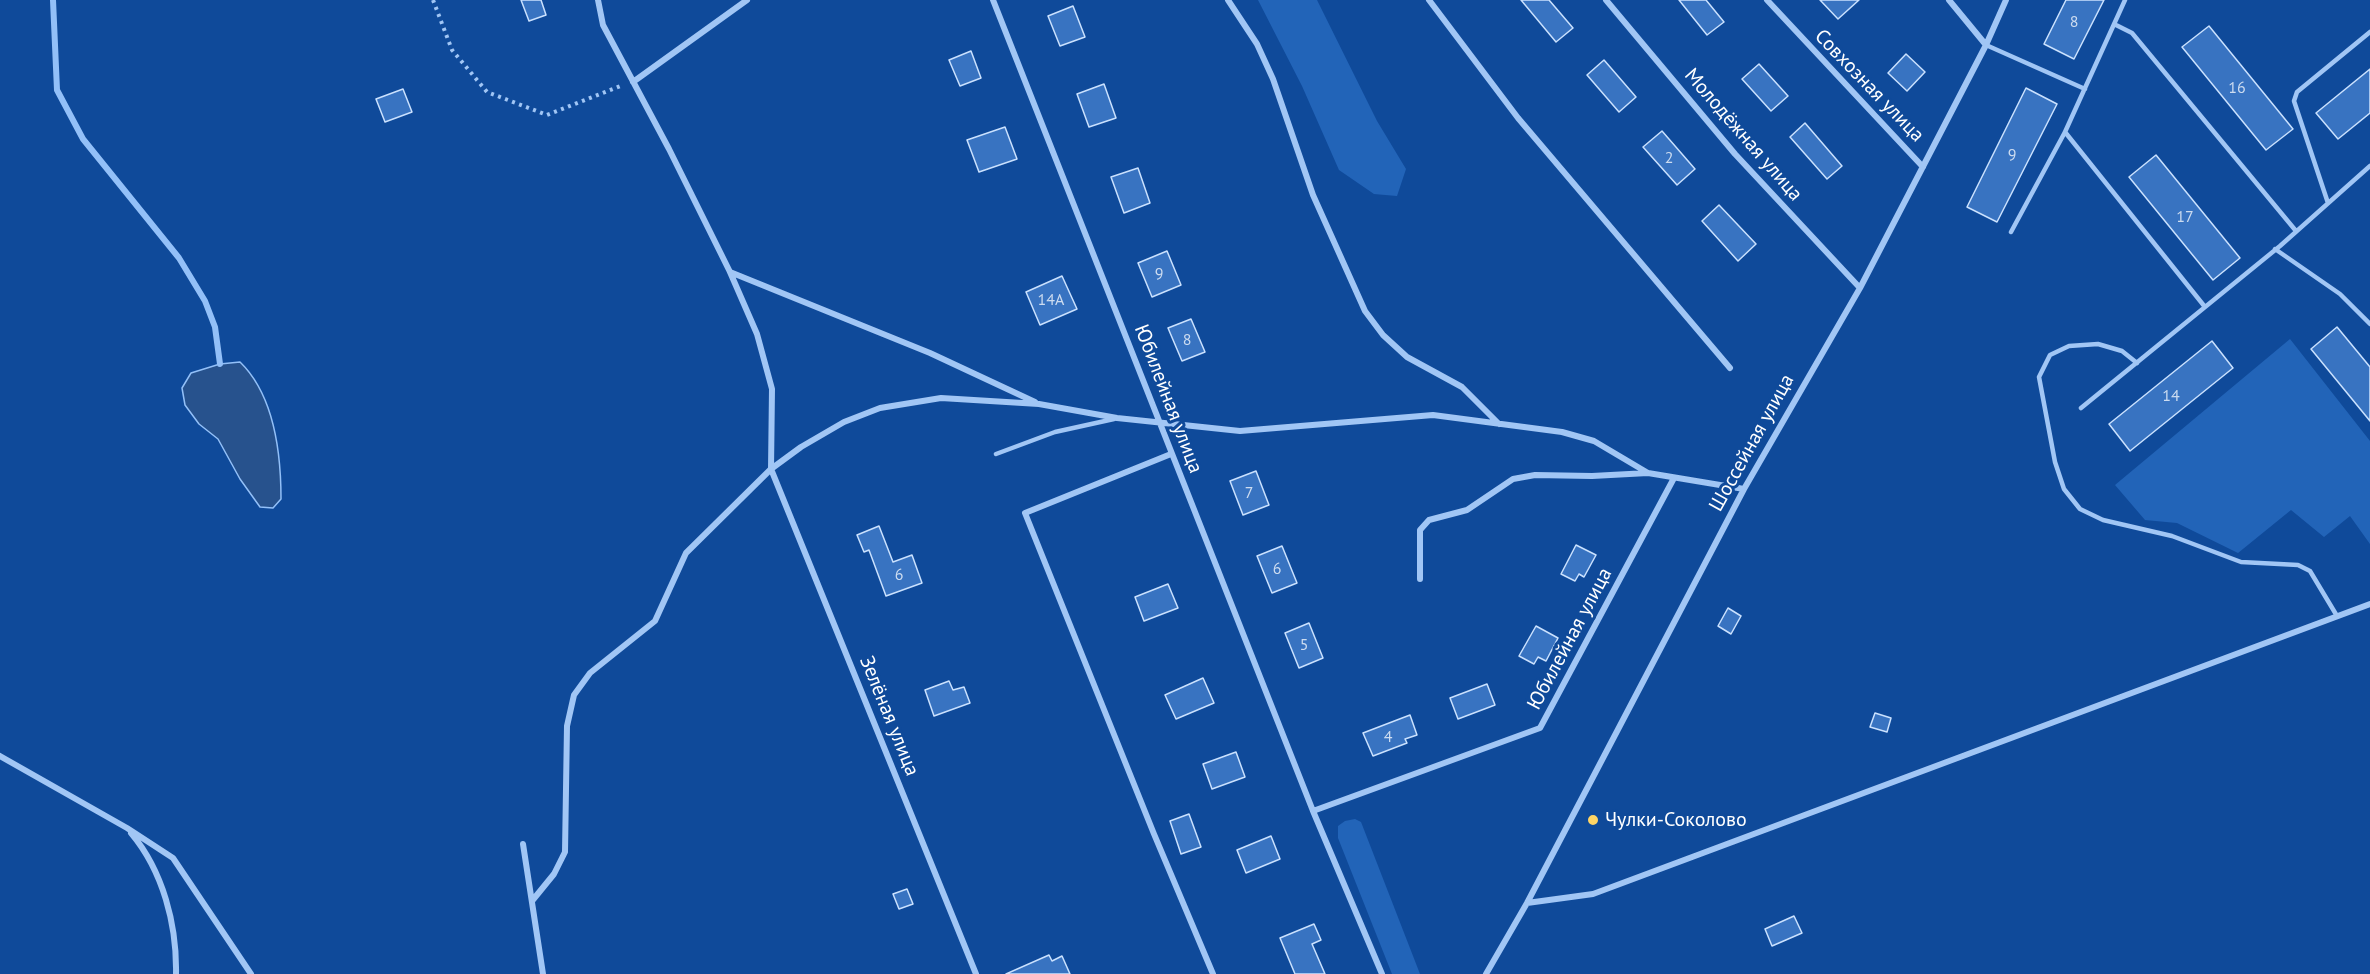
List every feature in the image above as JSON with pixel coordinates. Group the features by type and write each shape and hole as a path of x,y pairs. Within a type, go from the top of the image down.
{"street":[{"path":"598,0 603,25 730,272 757,334 772,389 771,470"},
{"path":"633,82 747,0"},
{"name":"Юбилейная улица","path":"993,0 1313,811 1382,974"},
{"path":"1228,0 1257,44 1269,70 1313,195 1365,311 1383,336 1407,357 1462,387 1500,425"},
{"path":"1429,0 1518,118 1730,368"},
{"name":"Молодёжная улица","path":"1606,0 1735,154 1860,288"},
{"name":"Совхозная улица","path":"1767,0 1923,166"},
{"path":"1949,0 1986,45"},
{"name":"Шоссейная улица","path":"1486,974 1527,903 1744,489 1860,288 1986,45 2006,0"},
{"path":"730,272 930,353 1039,404"},
{"path":"532,901 554,874 565,852 567,726 574,695 590,673 655,621 686,553 771,470 801,447 844,422 880,408 941,398 1039,404 1117,418 1240,431 1433,416 1562,432 1594,441 1648,473"},
{"path":"1172,454 1025,513 1154,834 1214,974"},
{"name":"Зелёная улица","path":"771,470 976,974"},
{"path":"1420,579 1420,530 1429,520 1467,510 1513,479 1535,475 1592,476 1648,473 1744,489"},
{"name":"Юбилейная улица","path":"1313,811 1540,728 1674,478"},
{"path":"1527,903 1593,894 2370,604"},
{"path":"0,756 127,828 173,858 252,974"},
{"path":"127,828 147,852 164,891 177,950 176,974"},
{"path":"523,844 543,974"}],"lane":[{"path":"2011,232 2064,132 2126,0"},
{"path":"2114,24 2132,33 2296,231"},
{"path":"2328,203 2294,101 2297,92 2370,32"},
{"path":"1986,45 2085,89"},
{"path":"2064,132 2205,307"},
{"path":"2081,408 2276,249 2370,166"},
{"path":"2276,249 2340,294 2370,324"},
{"path":"2137,363 2122,351 2098,344 2069,346 2050,355 2039,377 2055,462 2064,489 2080,509 2103,520 2172,536 2241,562 2298,565 2310,571 2337,616"},
{"path":"996,454 1054,432 1117,418"}],"path":[{"path":"433,0 452,50 487,92 547,115 582,99 633,82"}],"shaded area":[{"path":"1258,0 1317,0 1377,121 1406,169 1397,196 1374,194 1339,170 1302,86"},
{"path":"2290,339 2370,441 2370,544 2350,516 2324,537 2291,510 2238,553 2177,523 2145,520 2115,485"},
{"path":"240,362 252,375 261,391 273,426 277,444 281,499 273,508 260,507 240,479 218,439 199,424 185,405 182,388 191,373 220,364"},
{"path":"1355,819 1361,822 1420,974 1392,974 1338,838 1338,826 1345,821"}],"building":[{"path":"521,0 541,0 546,15 529,21"},
{"path":"1521,0 1549,0 1573,28 1556,42"},
{"path":"1679,0 1706,0 1724,22 1707,35"},
{"path":"1820,0 1859,0 1838,19"},
{"path":"2066,0 2104,0 2074,59 2044,44"},
{"path":"1073,6 1085,37 1060,46 1048,16"},
{"path":"2209,26 2293,129 2266,150 2182,47"},
{"path":"971,51 981,78 960,86 949,60"},
{"path":"1906,54 1925,72 1907,91 1888,73"},
{"path":"1604,60 1636,97 1619,112 1587,75"},
{"path":"1759,64 1788,96 1771,111 1742,79"},
{"path":"2370,69 2370,113 2338,139 2316,113"},
{"path":"1104,84 1116,118 1089,127 1077,94"},
{"path":"2026,88 2057,104 1997,222 1967,207"},
{"path":"403,89 412,112 385,122 376,99"},
{"path":"1805,123 1842,166 1827,179 1790,137"},
{"path":"1005,127 1017,159 979,172 967,140"},
{"path":"1662,131 1695,169 1677,185 1643,147"},
{"path":"2156,155 2240,258 2213,280 2129,177"},
{"path":"1138,168 1150,203 1124,213 1111,177"},
{"path":"1719,205 1756,244 1738,261 1702,221"},
{"path":"1167,251 1181,285 1152,297 1138,263"},
{"path":"1062,276 1077,309 1040,325 1026,292"},
{"path":"1191,319 1205,352 1182,361 1168,328"},
{"path":"2337,327 2370,367 2370,421 2311,349"},
{"path":"2212,341 2233,368 2130,451 2109,424"},
{"path":"1256,471 1269,505 1243,515 1230,481"},
{"path":"879,526 893,562 912,555 922,583 886,596 869,550 864,552 857,535"},
{"path":"1576,545 1596,555 1584,577 1579,574 1575,581 1561,574"},
{"path":"1282,546 1297,583 1272,593 1257,556"},
{"path":"1168,584 1178,608 1144,621 1135,597"},
{"path":"1728,608 1741,616 1731,634 1718,626"},
{"path":"1309,623 1323,658 1299,668 1285,633"},
{"path":"1536,626 1558,638 1546,661 1538,657 1534,664 1519,656"},
{"path":"1203,678 1214,703 1176,719 1165,695"},
{"path":"949,681 953,690 964,687 970,703 934,716 925,690"},
{"path":"1487,684 1495,705 1458,719 1450,698"},
{"path":"1875,713 1891,718 1887,732 1870,727"},
{"path":"1410,715 1417,735 1405,739 1407,743 1373,756 1363,733"},
{"path":"1236,752 1245,777 1212,789 1203,764"},
{"path":"1189,814 1201,847 1181,854 1170,821"},
{"path":"1271,836 1280,859 1246,873 1237,850"},
{"path":"907,889 913,904 899,909 893,894"},
{"path":"1794,916 1802,933 1772,946 1765,929"},
{"path":"1314,924 1321,940 1312,944 1325,974 1295,974 1280,938"},
{"path":"1049,955 1052,961 1062,956 1070,974 1006,974"}],"waterway":[{"path":"53,0 57,90 83,139 179,258 205,301 215,327 220,364"}],"place":[{"name":"Чулки-Соколово","path":"1593,820"}]}
